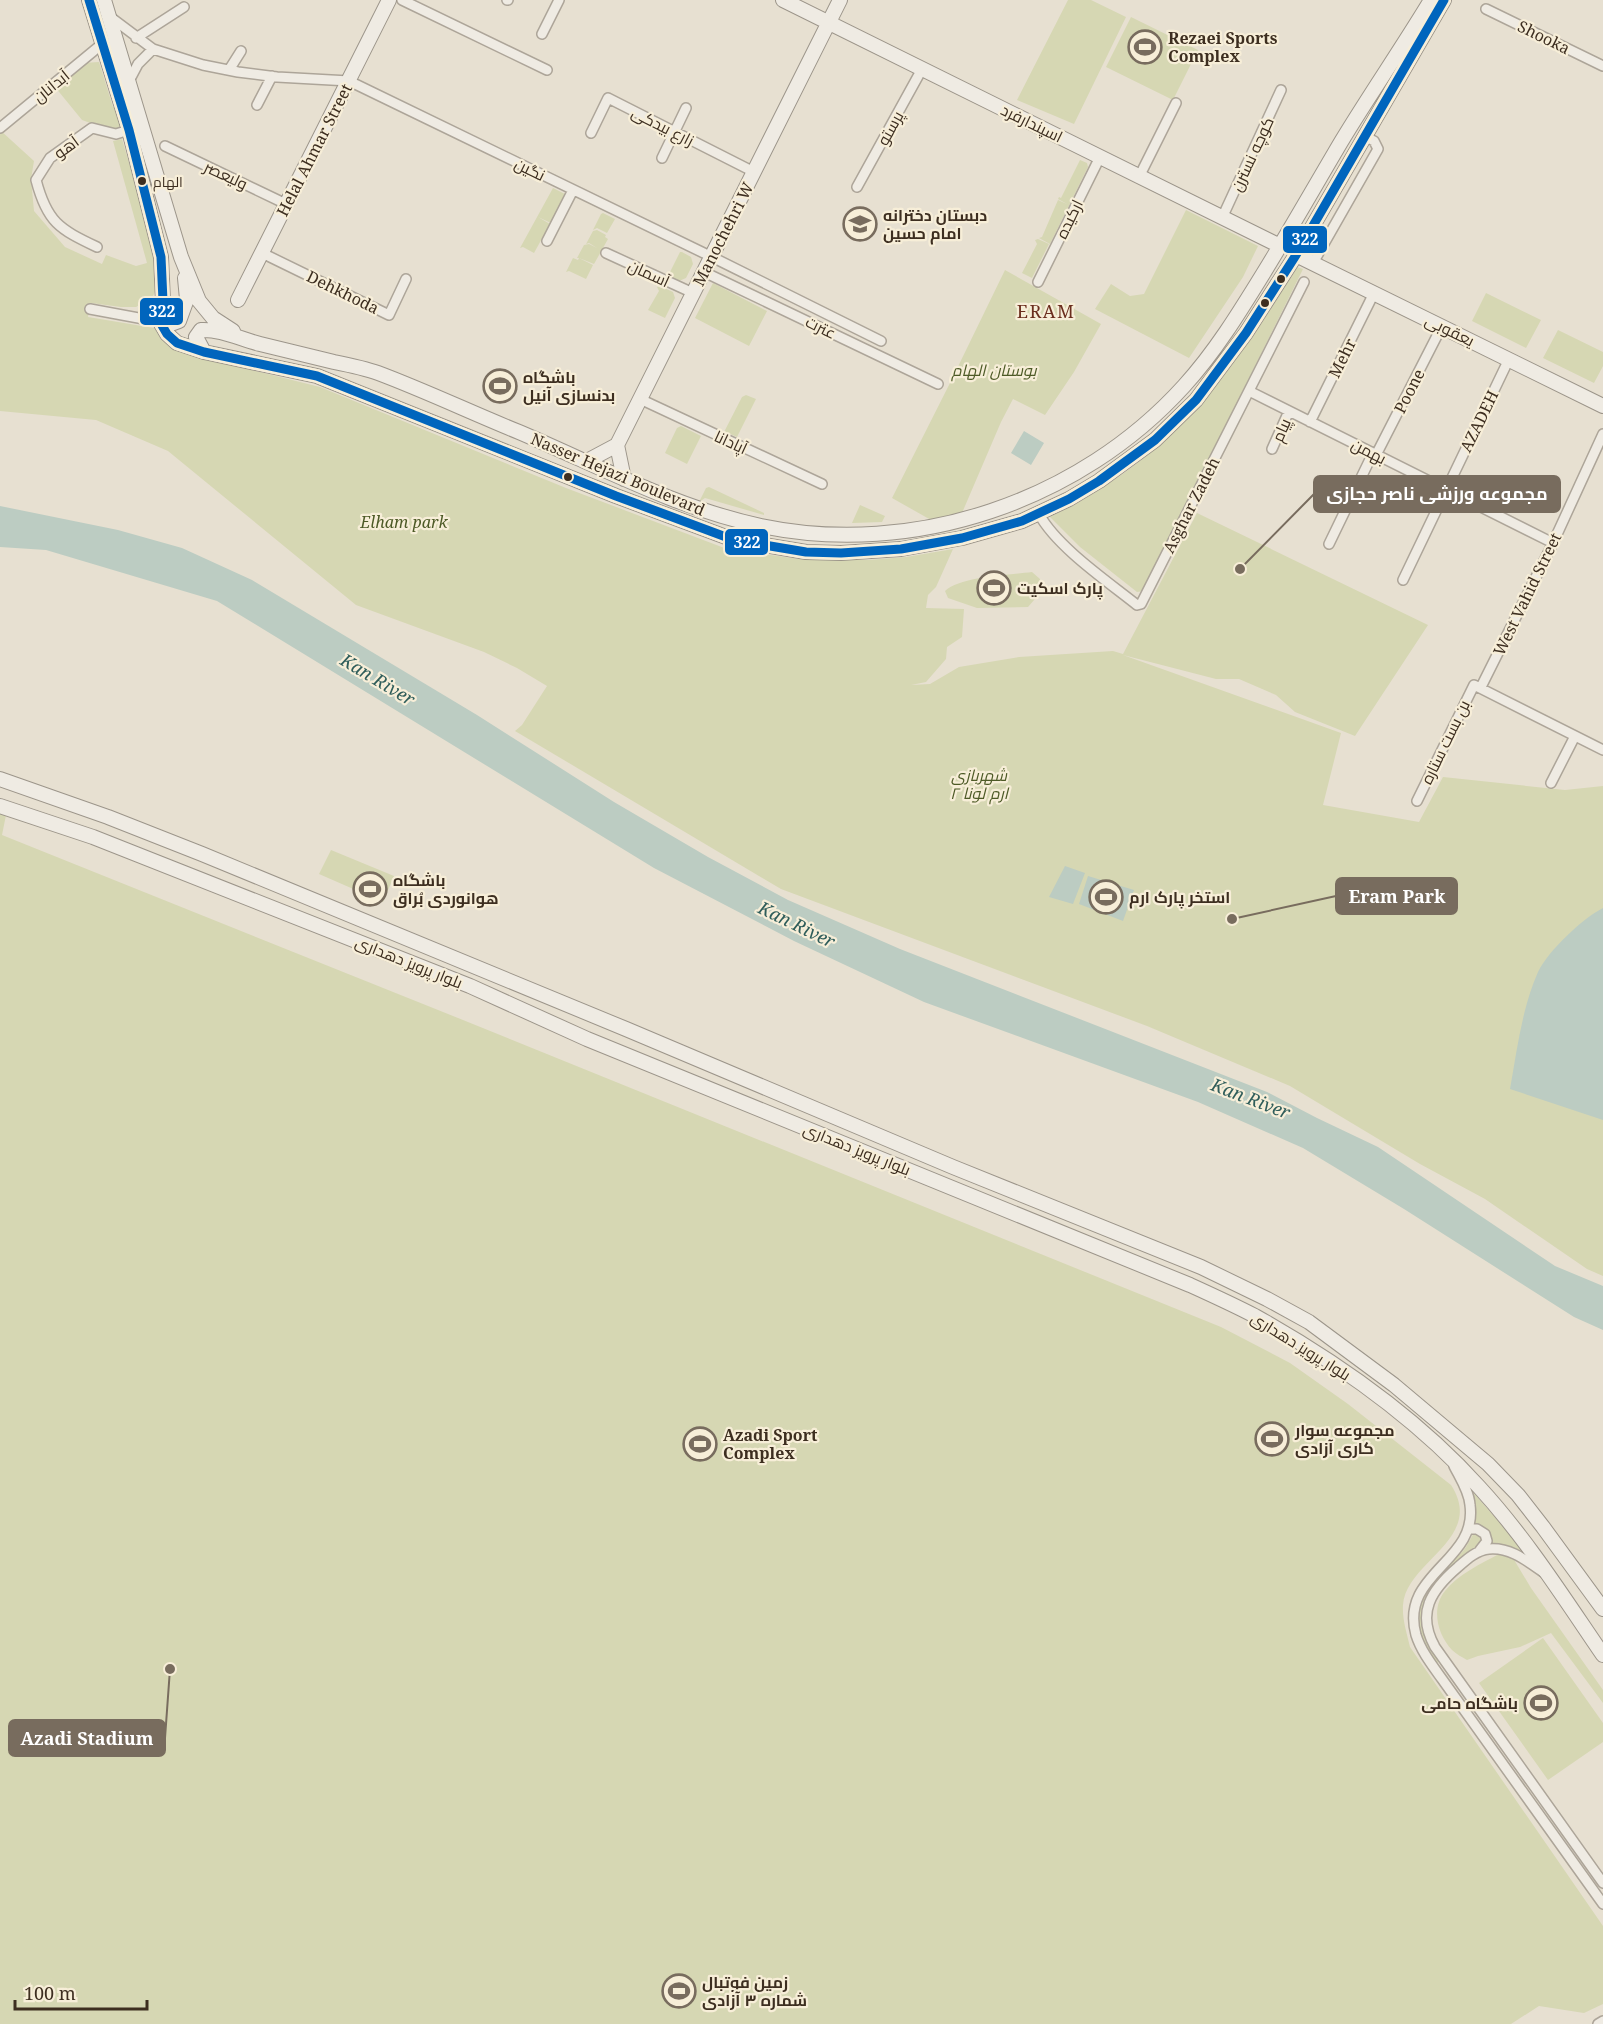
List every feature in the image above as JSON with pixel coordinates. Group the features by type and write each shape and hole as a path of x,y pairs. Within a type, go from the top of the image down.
{"main road":[{"path":"89,0 129,130 161,257 163,302 160,322 171,324 179,321 188,290 181,257 104,0"},
{"name":"Helal Ahmar Street","path":"238,300 389,0"},
{"name":"اسپندارفرد","path":"783,0 1280,246"},
{"name":"Manochehri W","path":"617,445 840,0"},
{"path":"1362,107 1420,0"},
{"name":"Nasser Hejazi Boulevard","path":"250,342 375,372 587,461 624,479 715,514 762,526 806,532 860,535 908,530 956,521 1008,505 1045,490 1094,462 1125,441 1159,412 1186,384 1239,314 1362,107 1431,0"},
{"name":"Nasser Hejazi Boulevard","path":"160,322 167,334 177,343 204,352 316,376 616,496 734,540 806,552 841,553 901,549 962,538 1039,514 1069,499 1122,466 1184,413 1233,353 1296,255 1444,0"},
{"path":"1379,115 1455,0"},
{"name":"یعقوبی","path":"1296,255 1603,406"},
{"path":"181,257 199,301 213,318 250,342"},
{"path":"204,352 196,337 201,330 212,329 250,342"},
{"path":"587,461 617,445 624,479"},
{"name":"بلوار پرویز دهداری","path":"0,779 108,817 224,863 953,1167 1201,1267 1267,1299 1309,1322 1394,1385 1488,1464 1518,1495 1603,1609"},
{"name":"بلوار پرویز دهداری","path":"0,806 93,837 438,974 597,1043 1190,1285 1254,1316 1345,1372 1419,1428 1447,1454 1505,1516 1550,1576 1603,1655"}],"street":[{"path":"402,0 547,70"},
{"path":"542,34 559,0"},
{"path":"136,38 184,7"},
{"name":"Shooka","path":"1486,9 1603,66"},
{"path":"109,16 153,49 203,65 272,76 348,81"},
{"name":"آبدانان","path":"0,128 102,45"},
{"path":"128,83 138,64 153,49"},
{"path":"229,70 241,51"},
{"name":"پرستو","path":"858,187 922,69"},
{"path":"256,105 272,76"},
{"name":"نگین","path":"348,81 881,341"},
{"name":"کوچه نسترن","path":"1222,218 1281,90"},
{"name":"زارع بیدکی","path":"591,134 608,98 754,172"},
{"path":"1139,177 1176,103"},
{"path":"662,158 686,108"},
{"name":"آهو","path":"97,247 64,231 43,205 36,180 50,158 92,128 116,134 129,130"},
{"path":"1313,263 1378,150 1374,141 1366,137"},
{"name":"ولیعصر","path":"165,146 286,204"},
{"name":"ارکیده","path":"1038,282 1100,157"},
{"path":"548,241 573,190"},
{"name":"Dehkhoda","path":"262,253 389,315 406,279"},
{"name":"آسمان","path":"606,253 693,293"},
{"name":"عترت","path":"704,272 938,384"},
{"name":"Asghar Zadeh","path":"1039,514 1052,533 1075,554 1139,605 1304,282"},
{"name":"Mehr","path":"1310,422 1374,293"},
{"path":"90,309 160,322"},
{"name":"Poone","path":"1329,544 1442,326"},
{"name":"AZADEH","path":"1403,580 1509,359"},
{"name":"بهمن","path":"1249,391 1553,543"},
{"name":"آپادانا","path":"640,399 822,484"},
{"name":"پیام","path":"1272,449 1289,411"},
{"name":"West Vahid Street","path":"1477,686 1553,543 1603,434"},
{"path":"1477,686 1603,750"},
{"name":"بن بست ستاره","path":"1417,801 1477,686"},
{"path":"1551,783 1575,736"},
{"path":"1447,1454 1469,1498 1471,1516 1466,1538 1427,1580 1417,1598 1414,1617 1420,1644 1442,1679 1603,1904"},
{"path":"1469,1529 1477,1529 1485,1534 1486,1544 1437,1587 1429,1601 1426,1624 1431,1639 1603,1883"},
{"path":"1480,1550 1497,1549 1512,1552 1550,1576"},
{"path":"1598,2024 1603,2021"}],"green space":[{"path":"1068,0 1091,0 1126,17 1074,124 1017,100"},
{"path":"1131,17 1198,50 1173,100 1106,67"},
{"path":"99,62 122,128 113,131 82,120 55,87 83,63"},
{"path":"0,130 34,161 31,179 34,211 65,247 102,264 106,255 136,266 147,263 113,141 122,139 158,261 156,290 152,298 136,307 91,303 88,317 160,329 167,343 180,352 320,387 566,488 727,549 799,559 869,560 906,557 953,549 936,587 928,595 926,608 964,609 962,637 947,647 946,659 926,682 911,685 930,684 959,667 1019,657 1113,651 1123,654 1197,513 1428,625 1355,736 1295,712 1276,695 1239,679 1216,679 1123,655 1341,733 1323,805 1419,822 1443,777 1565,790 1603,786 1603,1276 1587,1269 1485,1199 1420,1164 1290,1086 1147,1026 781,889 515,731 522,725 547,686 484,652 356,605 168,451 96,420 0,411"},
{"path":"1080,160 1087,163 1088,167 1050,244 1039,238 1042,237 1058,200 1067,204 1058,199 1061,198"},
{"path":"553,188 565,194 567,198 553,224 538,217 550,224 534,253 523,247 520,248"},
{"path":"1186,210 1258,246 1243,277 1189,358 1095,309 1111,284 1130,296 1144,294"},
{"path":"603,213 615,219 607,233 597,228 593,230"},
{"path":"597,230 606,235 608,239 594,264 577,258 584,245 589,244 597,248 589,243 586,244 593,231"},
{"path":"1035,240 1049,244 1032,278 1022,273 1037,244"},
{"path":"680,252 691,257 693,264 686,278 679,281 670,276 667,278"},
{"path":"573,258 578,260 579,258 593,265 586,279 569,271 566,272"},
{"path":"1297,267 1303,269 1144,591 1137,592 1080,547 1049,516 1119,477 1178,426 1222,377"},
{"name":"بوستان الهام","path":"1005,270 1101,324 1074,372 1045,415 1013,399 962,513 931,520 892,498"},
{"path":"713,283 767,311 749,346 695,318"},
{"path":"660,286 673,292 675,298 665,318 648,310 659,291 657,287"},
{"path":"1486,293 1541,320 1526,348 1472,321"},
{"path":"1558,330 1603,352 1603,366 1594,383 1543,358"},
{"path":"746,395 756,399 737,437 728,433 723,434 742,397"},
{"path":"681,426 701,436 687,464 665,453 677,428"},
{"path":"709,487 764,515 705,498 699,502 706,488"},
{"path":"860,505 885,516 882,522 852,523"},
{"name":"پارک اسکیت","path":"1032,572 1040,579 1041,592 1028,607 977,608 948,598 945,591 952,586 974,579"},
{"name":"Azadi Sport Complex","path":"0,814 6,815 2,835 1221,1327 1290,1363 1348,1404 1451,1485 1459,1504 1459,1520 1452,1535 1407,1589 1403,1610 1410,1647 1603,1926 1603,2004 1584,2013 1539,2006 1511,2024 0,2024"},
{"name":"باشگاه هوانوردی بُراق","path":"331,850 394,876 383,902 319,874"},
{"path":"1466,1484 1527,1558 1491,1545 1485,1529 1472,1525"},
{"path":"1475,1532 1482,1535 1483,1544 1469,1552 1449,1569 1438,1580 1425,1601 1423,1623 1431,1646 1439,1659 1438,1663 1430,1655 1421,1635 1418,1616 1420,1607 1432,1582 1464,1550"},
{"path":"1499,1554 1513,1558 1531,1588 1603,1690 1603,1703 1551,1633 1520,1647 1467,1660 1447,1644 1440,1629 1437,1613 1445,1591 1456,1579"},
{"name":"باشگاه حامی","path":"1543,1638 1603,1723 1603,1742 1548,1780 1479,1683"}],"water":[{"path":"1024,431 1044,443 1031,465 1011,453"},
{"name":"Kan River","path":"0,506 118,530 182,548 252,580 477,715 614,802 788,900 900,949 1267,1092 1378,1147 1555,1266 1603,1286 1603,1330 1574,1317 1303,1148 1198,1102 924,1002 794,941 654,868 217,601 46,550 0,547"},
{"path":"1065,866 1085,873 1073,904 1049,897"},
{"name":"استخر پارک ارم","path":"1088,876 1134,890 1123,921 1079,904"},
{"path":"1603,908 1603,1120 1510,1089 1524,1015 1538,972 1567,936"}],"transit line":[{"name":"322","path":"89,0 129,130 161,257 163,301 160,322 167,334 177,343 204,352 317,376 616,496 734,540 806,552 841,553 901,549 962,538 1022,521 1069,499 1099,481 1155,440 1196,400 1246,333 1296,255 1444,0"}],"place":[{"name":"Rezaei Sports Complex","path":"1145,47"},
{"name":"الهام","path":"142,181"},
{"name":"دبستان دخترانه امام حسین","path":"860,224"},
{"name":"باشگاه بدنسازی آنیل","path":"500,386"},
{"name":"مجموعه ورزشی ناصر حجازی","path":"1240,569"},
{"name":"پارک اسکیت","path":"994,588"},
{"name":"باشگاه هوانوردی بُراق","path":"370,889"},
{"name":"استخر پارک ارم","path":"1106,897"},
{"name":"Eram Park","path":"1232,919"},
{"name":"مجموعه سوار کاری آزادی","path":"1272,1439"},
{"name":"Azadi Sport Complex","path":"700,1444"},
{"name":"Azadi Stadium","path":"170,1669"},
{"name":"باشگاه حامی","path":"1541,1703"},
{"name":"زمین فوتبال شماره ۳ آزادی","path":"679,1991"}],"district":[{"name":"ERAM","path":"1046,311"}],"park label":[{"name":"Elham park","path":"404,522"},
{"name":"شهربازی ارم لونا ۲","path":"979,784"}]}
